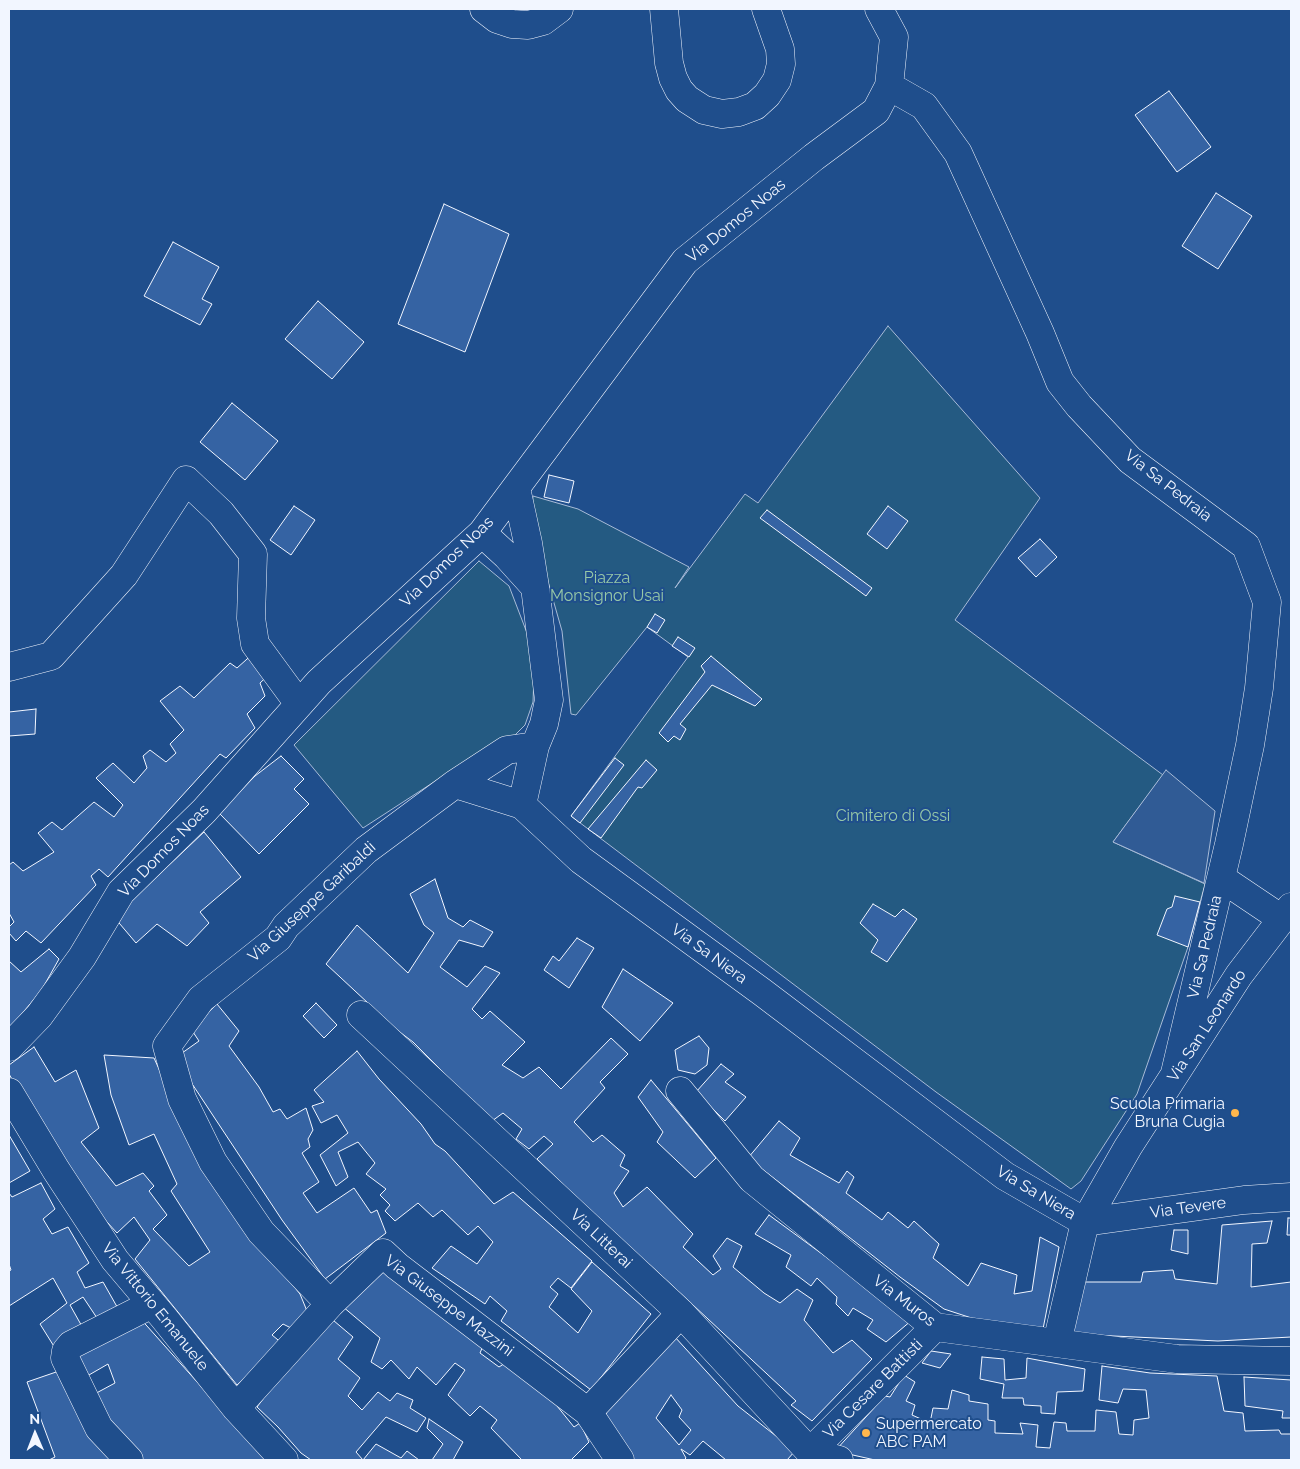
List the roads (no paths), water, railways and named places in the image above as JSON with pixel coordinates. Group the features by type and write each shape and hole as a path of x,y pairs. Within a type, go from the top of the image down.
{"street":[{"path":"484,9 496,19 512,24 528,25 543,21 559,9"},
{"path":"664,9 670,63 673,78 679,90 687,99 704,110 722,114 739,112 754,106 767,95 777,80 781,64 780,49 766,9"},
{"path":"879,9 894,37 889,86"},
{"name":"Via Domos Noas","path":"9,1047 39,1016 82,957 121,892 204,811 319,682 482,533 685,261 814,157 876,111 889,86"},
{"name":"Via Sa Pedraia","path":"889,86 924,106 958,153 1040,333 1060,382 1079,406 1130,460 1246,546 1267,602 1259,688 1250,745 1175,1073"},
{"path":"9,668 51,656 124,575 186,480 221,513 253,554 251,618 255,644 299,704"},
{"path":"455,784 522,804 535,746 544,724 550,700 528,542 516,488"},
{"path":"482,533 507,556 535,587"},
{"name":"Via Giuseppe Garibaldi","path":"330,1304 261,1232 213,1162 182,1099 166,1046 200,999 278,938 286,926 366,850 455,784 507,750 535,746"},
{"name":"Via Sa Niera","path":"522,804 581,860 770,998 1005,1176 1085,1222"},
{"name":"Via Sa Pedraia","path":"1221,878 1287,913"},
{"name":"Via San Leonardo","path":"1057,1343 1085,1222 1128,1147 1239,975 1287,913"},
{"name":"Via Litterai","path":"361,1015 681,1313 810,1452"},
{"name":"Via Muros","path":"680,1091 752,1179 935,1327 1177,1358 1291,1361"},
{"name":"Via Vittorio Emanuele","path":"9,1092 56,1170 115,1260 236,1408 284,1460"},
{"name":"Via Tevere","path":"1085,1222 1244,1200 1291,1197"},
{"name":"Via Giuseppe Mazzini","path":"236,1408 330,1304 383,1253 397,1266 588,1412"},
{"path":"129,1460 99,1428 65,1358 66,1351 71,1345 152,1304"},
{"path":"620,1460 588,1412 681,1313"},
{"name":"Via Cesare Battisti","path":"810,1452 935,1327"},
{"path":"810,1452 839,1460"}],"place":[{"name":"Scuola Primaria Bruna Cugia","path":"1235,1113"},
{"name":"Supermercato ABC PAM","path":"866,1433"}],"park label":[{"name":"Piazza Monsignor Usai","path":"607,587"},
{"name":"Cimitero di Ossi","path":"893,816"}]}
